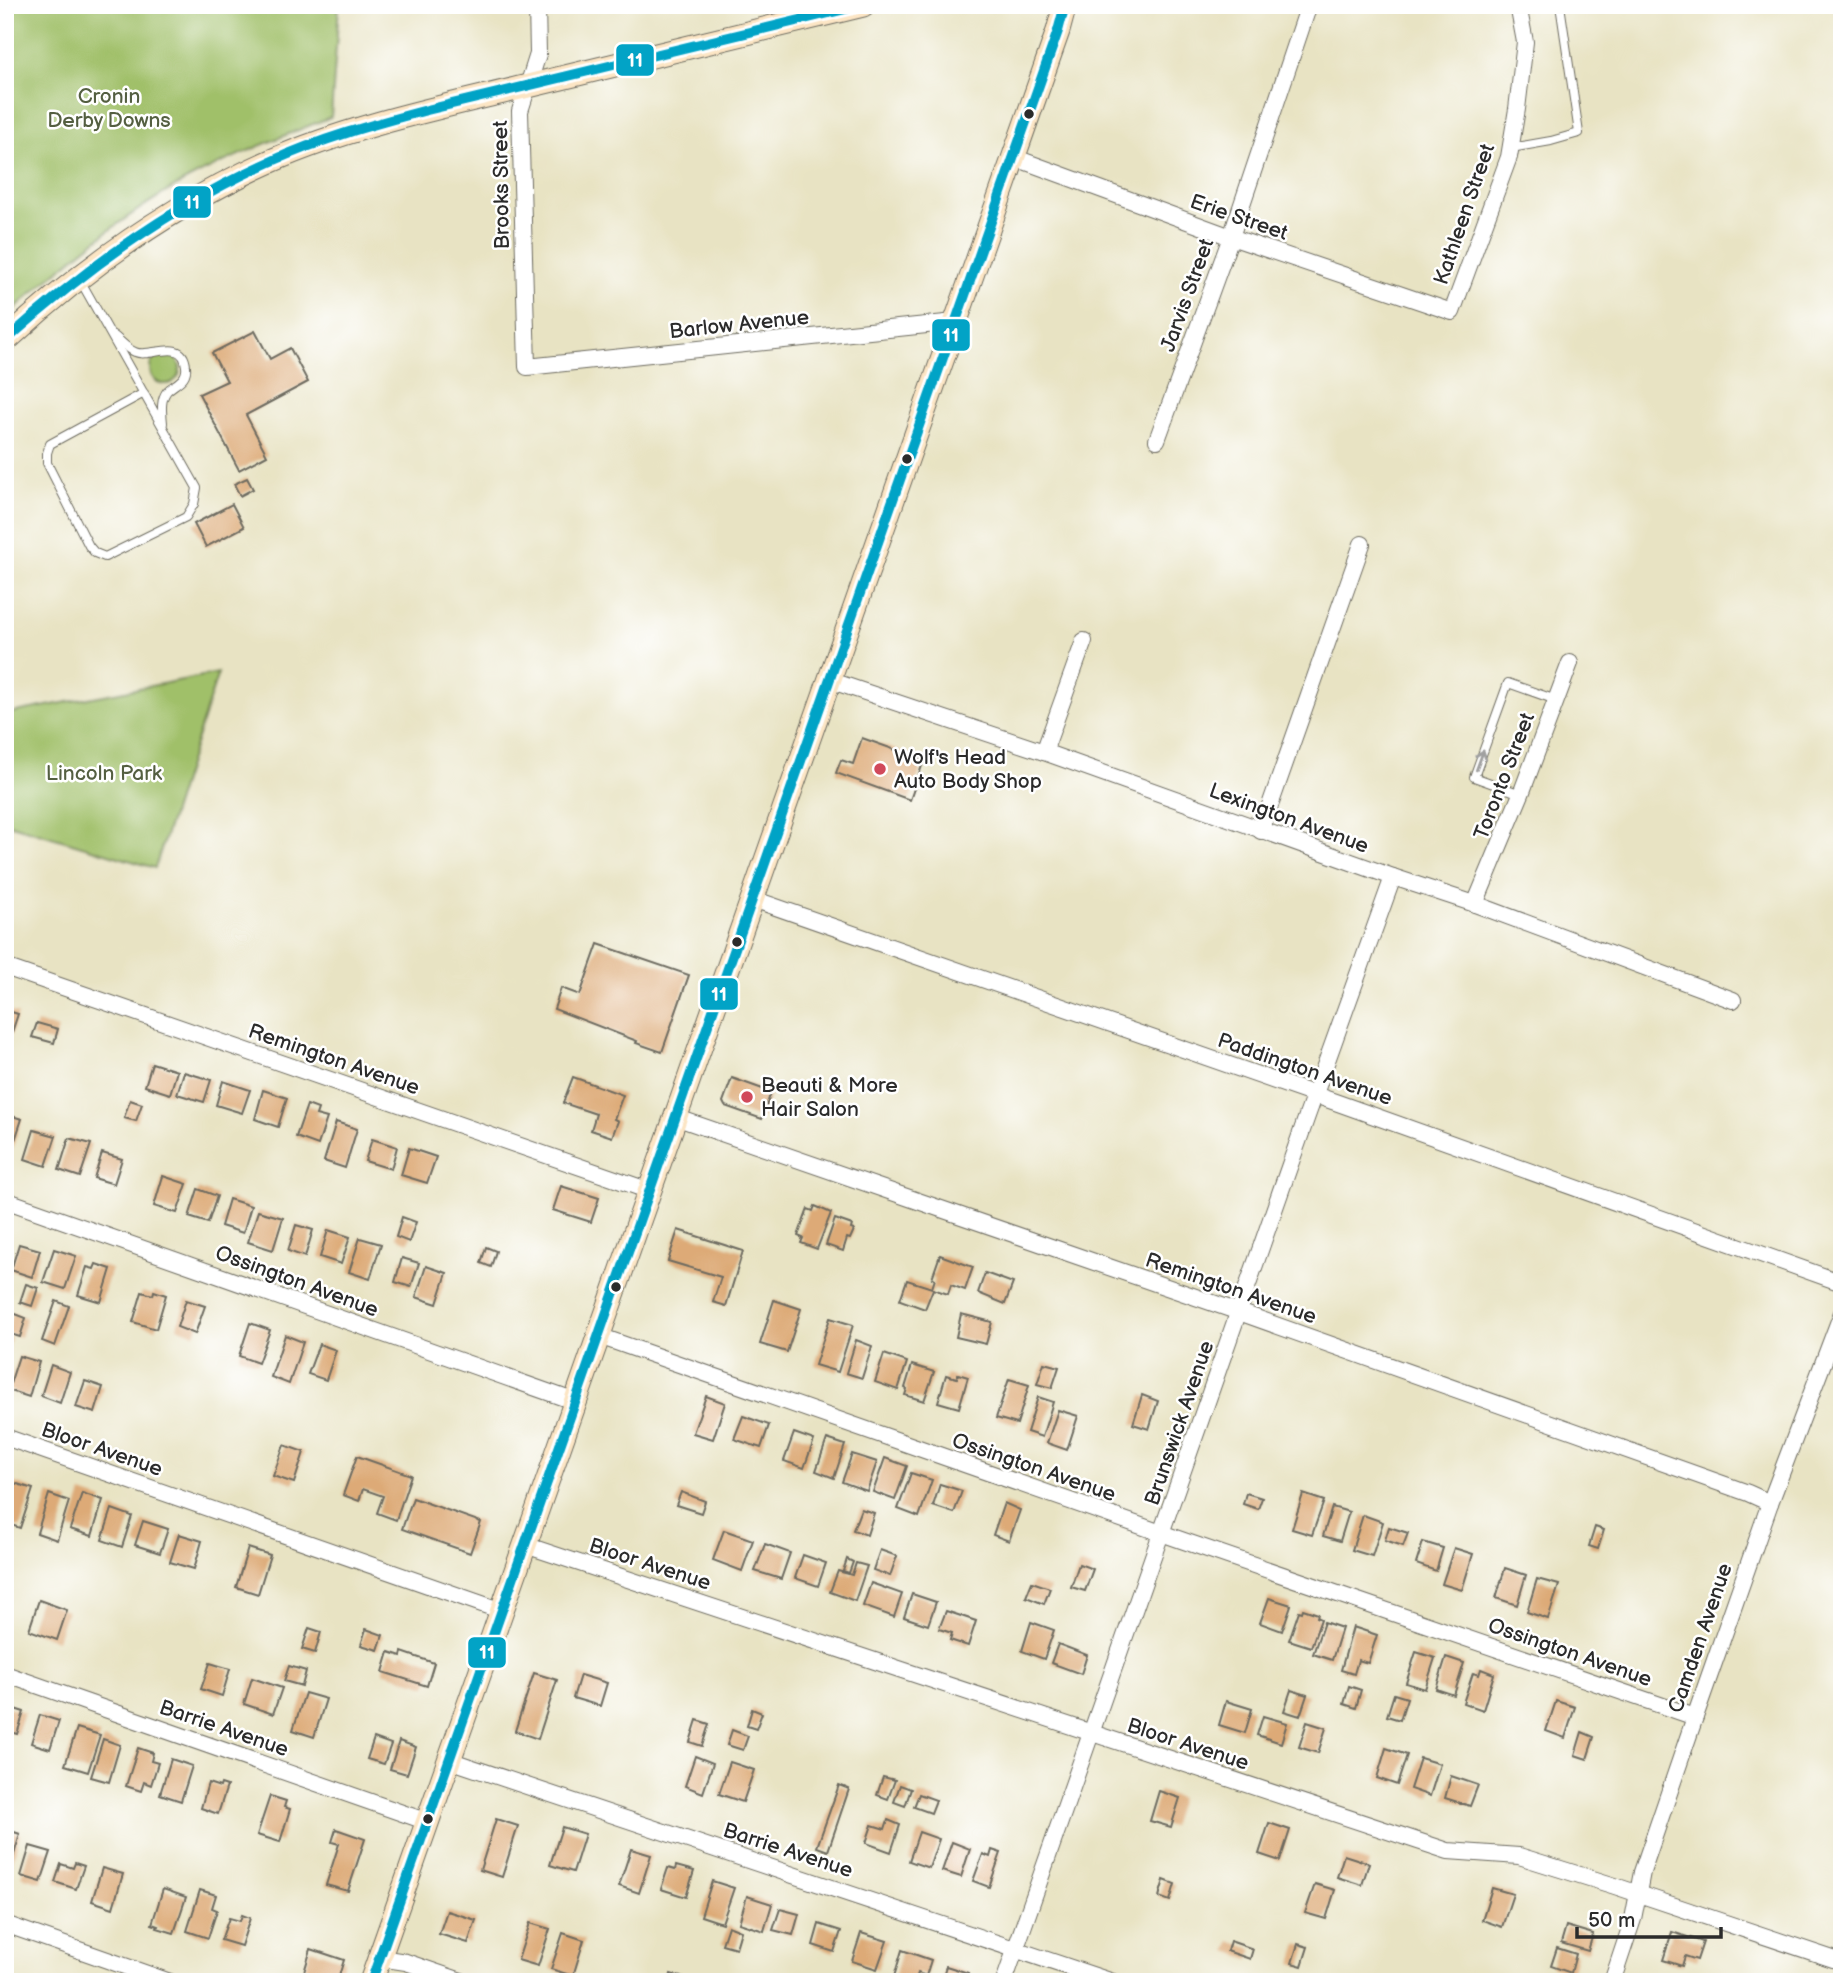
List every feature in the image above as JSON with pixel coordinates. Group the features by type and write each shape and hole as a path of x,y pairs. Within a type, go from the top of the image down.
{"street":[{"name":"Brooks Street","path":"527,367 520,111 538,54 537,5"},
{"path":"5,341 79,277 115,250 230,180 272,161 355,130 399,117 833,9 863,5"},
{"path":"372,1982 1065,5"},
{"name":"Jarvis Street","path":"1157,440 1231,237 1310,5"},
{"name":"Kathleen Street","path":"1452,312 1511,148 1525,43 1518,5"},
{"name":"Erie Street","path":"1013,157 1231,237 1452,312"},
{"name":"Barlow Avenue","path":"527,367 955,322"},
{"path":"1261,831 1362,544"},
{"path":"1044,752 1084,641"},
{"name":"Toronto Street","path":"1475,904 1521,794 1570,663"},
{"name":"Lexington Avenue","path":"829,680 1044,752 1261,831 1475,904 1733,1000"},
{"name":"Brunswick Avenue","path":"1004,1982 1393,877"},
{"name":"Paddington Avenue","path":"753,899 1315,1094 1842,1283"},
{"name":"Remington Avenue","path":"5,967 650,1191"},
{"name":"Remington Avenue","path":"675,1117 1239,1312 1735,1488 1770,1503"},
{"name":"Ossington Avenue","path":"5,1200 576,1402"},
{"name":"Camden Avenue","path":"1612,1982 1633,1919 1642,1872 1695,1717 1770,1503 1842,1313"},
{"name":"Ossington Avenue","path":"599,1336 1162,1534 1695,1717"},
{"name":"Bloor Avenue","path":"5,1437 502,1611"},
{"name":"Bloor Avenue","path":"525,1545 1448,1851 1518,1856 1842,1962"},
{"name":"Barrie Avenue","path":"5,1674 428,1822"},
{"name":"Barrie Avenue","path":"449,1760 1113,1982"},
{"path":"5,1924 170,1982"},
{"path":"380,1958 406,1962 464,1982"}],"lane":[{"path":"1511,148 1579,133 1560,5"},
{"path":"79,277 111,333 197,488 194,505 186,517 105,557 89,547 47,463 47,453 50,444 144,393"},
{"path":"111,333 135,352 148,354 162,349 174,350 182,356 186,365 185,373 180,383 167,391 161,405 163,427"},
{"path":"1521,794 1474,778 1508,683 1556,699"}],"green space":[{"name":"Cronin Derby Downs","path":"5,5 339,5 331,117 224,162 164,193 93,242 5,317"},
{"path":"165,354 175,359 180,369 175,379 165,384 155,379 150,369 155,359"},
{"name":"Lincoln Park","path":"218,673 155,868 5,823 5,714"}],"building":[{"path":"255,331 270,359 290,348 308,382 246,415 267,455 239,470 199,394 227,381 212,353"},
{"path":"247,478 253,489 240,496 234,484"},
{"path":"232,504 244,527 206,547 194,524"},
{"name":"Wolf's Head Auto Body Shop","path":"862,738 924,760 910,800 836,773 841,760 853,764"},
{"path":"598,944 689,975 662,1052 554,1009 561,988 580,995"},
{"path":"5,1010 18,1014 11,1035 5,1033"},
{"path":"37,1023 58,1029 54,1043 32,1037"},
{"path":"152,1063 177,1071 170,1094 145,1086"},
{"path":"184,1072 211,1080 204,1102 177,1094"},
{"path":"573,1077 623,1095 614,1119 618,1121 612,1137 591,1130 596,1114 563,1103"},
{"name":"Beauti & More Hair Salon","path":"732,1078 771,1092 762,1119 725,1106 723,1102"},
{"path":"223,1081 250,1090 242,1113 216,1105"},
{"path":"263,1090 287,1098 278,1127 255,1119"},
{"path":"130,1100 142,1104 136,1121 124,1118"},
{"path":"307,1105 318,1109 316,1115 327,1118 318,1145 296,1137"},
{"path":"5,1114 22,1119 12,1149 5,1147"},
{"path":"336,1122 357,1129 345,1168 324,1161"},
{"path":"34,1130 56,1136 46,1166 25,1159"},
{"path":"69,1138 91,1144 80,1177 59,1170"},
{"path":"372,1139 397,1147 391,1169 365,1161"},
{"path":"409,1148 436,1157 427,1183 401,1175"},
{"path":"102,1153 122,1159 114,1184 94,1178"},
{"path":"163,1176 187,1184 177,1213 154,1206"},
{"path":"561,1186 599,1198 591,1222 553,1210"},
{"path":"198,1189 217,1196 208,1223 189,1217"},
{"path":"229,1199 251,1206 243,1233 221,1226"},
{"path":"815,1206 831,1213 817,1249 801,1243 803,1238 798,1236 808,1209 813,1211"},
{"path":"258,1211 283,1218 273,1250 248,1242"},
{"path":"402,1217 416,1222 409,1242 396,1237"},
{"path":"835,1219 852,1225 851,1229 854,1230 850,1239 847,1238 843,1251 826,1245"},
{"path":"296,1225 313,1230 305,1257 288,1251"},
{"path":"328,1230 350,1237 341,1264 320,1257"},
{"path":"678,1230 743,1251 726,1306 713,1302 721,1277 668,1261"},
{"path":"360,1238 381,1244 370,1279 349,1272"},
{"path":"19,1244 40,1250 32,1277 11,1270"},
{"path":"486,1247 496,1251 491,1267 481,1263"},
{"path":"54,1249 76,1256 65,1289 43,1282"},
{"path":"940,1255 973,1267 965,1290 951,1285 948,1294 933,1289 925,1309 900,1300 907,1280 932,1288 935,1279 932,1278"},
{"path":"402,1258 419,1263 411,1287 395,1282"},
{"path":"96,1264 111,1269 101,1302 78,1295 87,1267 94,1269"},
{"path":"426,1266 447,1273 437,1304 416,1297"},
{"path":"985,1273 1013,1283 1005,1304 978,1293"},
{"path":"26,1284 38,1288 32,1306 20,1302"},
{"path":"154,1291 166,1295 156,1329 133,1322 142,1292 153,1295"},
{"path":"186,1300 205,1306 195,1334 177,1327"},
{"path":"774,1300 801,1309 787,1352 760,1344"},
{"path":"56,1301 69,1306 55,1346 42,1341"},
{"path":"13,1313 26,1318 20,1337 7,1333"},
{"path":"961,1314 992,1322 986,1344 956,1337"},
{"path":"830,1318 853,1325 838,1372 815,1365"},
{"path":"250,1323 270,1330 258,1363 239,1356"},
{"path":"285,1335 303,1342 289,1384 271,1377"},
{"path":"5,1336 11,1338 6,1355 5,1355"},
{"path":"856,1340 872,1346 862,1378 846,1373"},
{"path":"319,1344 336,1350 326,1380 308,1374"},
{"path":"884,1354 907,1362 898,1390 875,1382"},
{"path":"19,1356 39,1362 29,1397 8,1390"},
{"path":"1044,1363 1059,1367 1052,1388 1037,1384"},
{"path":"51,1365 70,1372 60,1403 41,1396"},
{"path":"912,1365 934,1372 924,1401 905,1395"},
{"path":"958,1374 968,1377 959,1408 938,1402 946,1375 957,1378"},
{"path":"1009,1379 1029,1385 1017,1424 996,1418"},
{"path":"85,1381 103,1387 95,1413 76,1407"},
{"path":"1142,1395 1158,1401 1149,1429 1133,1424"},
{"path":"706,1396 725,1403 713,1439 693,1433"},
{"path":"1038,1397 1053,1402 1042,1437 1027,1432"},
{"path":"1058,1410 1078,1416 1067,1450 1047,1443"},
{"path":"743,1416 769,1425 761,1448 734,1439"},
{"path":"794,1433 814,1440 804,1468 784,1461"},
{"path":"827,1439 845,1445 834,1478 816,1471"},
{"path":"284,1445 304,1452 294,1483 273,1476"},
{"path":"852,1454 877,1462 867,1491 842,1482"},
{"path":"357,1456 411,1475 396,1520 377,1513 383,1496 363,1489 359,1501 343,1495"},
{"path":"885,1458 907,1466 895,1500 873,1492"},
{"path":"911,1473 932,1480 919,1517 898,1509"},
{"path":"11,1482 33,1489 20,1528 5,1523 5,1501"},
{"path":"940,1484 962,1491 954,1513 933,1506"},
{"path":"681,1492 705,1501 701,1513 676,1505"},
{"path":"82,1493 103,1500 92,1536 70,1529"},
{"path":"1246,1493 1262,1498 1258,1509 1243,1504"},
{"path":"49,1494 69,1501 57,1540 37,1533"},
{"path":"1303,1494 1324,1501 1312,1535 1292,1529"},
{"path":"413,1498 481,1522 470,1553 402,1529"},
{"path":"1004,1503 1020,1510 1009,1541 993,1535"},
{"path":"1332,1507 1349,1512 1340,1541 1323,1536"},
{"path":"112,1509 132,1516 122,1547 102,1540"},
{"path":"861,1509 874,1513 867,1535 853,1530"},
{"path":"1363,1515 1383,1522 1372,1556 1352,1550"},
{"path":"143,1521 168,1529 160,1553 135,1545"},
{"path":"1389,1527 1408,1533 1403,1546 1385,1540"},
{"path":"1595,1527 1604,1530 1598,1549 1589,1546"},
{"path":"724,1530 753,1540 742,1571 713,1560"},
{"path":"179,1534 202,1541 194,1569 170,1562"},
{"path":"1423,1542 1443,1548 1436,1571 1416,1564"},
{"path":"765,1544 790,1553 781,1579 755,1571"},
{"path":"248,1548 270,1555 258,1594 236,1587"},
{"path":"1454,1548 1473,1554 1462,1590 1442,1584"},
{"path":"880,1550 897,1556 890,1576 873,1570"},
{"path":"803,1555 826,1563 818,1586 795,1578"},
{"path":"847,1559 853,1562 849,1573 843,1571"},
{"path":"856,1563 867,1566 855,1601 830,1592 838,1571 852,1575"},
{"path":"1079,1564 1093,1569 1085,1591 1071,1587"},
{"path":"1505,1568 1526,1575 1517,1605 1496,1598"},
{"path":"1537,1579 1559,1585 1548,1619 1527,1612"},
{"path":"1032,1582 1050,1588 1044,1604 1026,1597"},
{"path":"871,1583 902,1594 894,1617 863,1606"},
{"path":"912,1594 936,1602 928,1625 904,1617"},
{"path":"1269,1598 1291,1605 1282,1631 1260,1623"},
{"path":"39,1600 67,1610 57,1640 29,1630"},
{"path":"1303,1609 1318,1614 1317,1617 1321,1619 1311,1647 1289,1640 1299,1611 1302,1612"},
{"path":"946,1611 976,1621 968,1646 950,1640 952,1633 939,1629"},
{"path":"1031,1622 1054,1630 1044,1659 1022,1651"},
{"path":"1324,1622 1342,1628 1332,1660 1313,1654"},
{"path":"1353,1627 1377,1635 1368,1663 1358,1660 1354,1674 1341,1670"},
{"path":"309,1628 321,1632 315,1653 302,1649"},
{"path":"366,1629 383,1635 378,1650 361,1645"},
{"path":"1058,1644 1087,1655 1081,1674 1051,1663"},
{"path":"389,1652 401,1656 402,1652 434,1663 427,1686 383,1672"},
{"path":"1416,1652 1435,1658 1425,1689 1406,1683"},
{"path":"1446,1657 1464,1663 1454,1695 1436,1689"},
{"path":"210,1663 230,1669 222,1696 201,1689"},
{"path":"289,1666 306,1671 302,1686 284,1681"},
{"path":"1481,1669 1494,1674 1483,1710 1463,1703 1473,1673 1479,1675"},
{"path":"534,1673 557,1680 538,1739 515,1731"},
{"path":"580,1675 607,1683 600,1706 573,1698"},
{"path":"252,1678 282,1688 273,1714 244,1704"},
{"path":"1349,1686 1361,1690 1356,1708 1344,1704"},
{"path":"1291,1690 1307,1695 1300,1716 1284,1711"},
{"path":"305,1693 326,1699 314,1737 293,1730"},
{"path":"1394,1694 1407,1698 1400,1720 1387,1716"},
{"path":"1226,1701 1252,1709 1245,1733 1219,1725"},
{"path":"1556,1701 1575,1707 1565,1738 1546,1731"},
{"path":"5,1706 24,1712 17,1734 7,1731 5,1736"},
{"path":"752,1709 762,1713 756,1729 747,1726"},
{"path":"40,1715 59,1721 50,1749 31,1743"},
{"path":"1263,1716 1287,1723 1281,1743 1257,1735"},
{"path":"697,1720 709,1724 702,1746 690,1742"},
{"path":"1307,1722 1326,1728 1318,1753 1299,1747"},
{"path":"77,1728 100,1735 88,1772 65,1765"},
{"path":"732,1730 748,1736 743,1750 727,1745"},
{"path":"1582,1732 1594,1737 1587,1759 1575,1755"},
{"path":"374,1738 391,1744 384,1764 367,1759"},
{"path":"103,1739 120,1745 109,1782 91,1777"},
{"path":"399,1741 416,1747 407,1774 390,1769"},
{"path":"138,1748 153,1753 151,1761 158,1763 151,1785 144,1782 141,1791 126,1786"},
{"path":"1386,1748 1407,1755 1397,1785 1377,1778"},
{"path":"695,1756 713,1763 703,1793 685,1786"},
{"path":"1420,1758 1440,1764 1430,1796 1410,1789"},
{"path":"171,1759 192,1766 181,1801 160,1794"},
{"path":"730,1762 754,1770 743,1802 719,1794"},
{"path":"1451,1776 1478,1785 1470,1806 1445,1798"},
{"path":"883,1777 895,1780 888,1799 877,1795"},
{"path":"208,1783 227,1786 218,1814 201,1808"},
{"path":"839,1785 849,1789 828,1851 817,1847"},
{"path":"900,1785 911,1789 905,1806 894,1802"},
{"path":"1159,1791 1180,1798 1171,1827 1150,1821"},
{"path":"919,1794 936,1800 931,1813 914,1807"},
{"path":"270,1796 286,1801 284,1807 290,1809 280,1842 257,1835"},
{"path":"496,1819 518,1826 502,1877 480,1870"},
{"path":"888,1820 900,1825 891,1852 866,1843 872,1825 885,1829"},
{"path":"1269,1823 1290,1830 1280,1861 1259,1854"},
{"path":"562,1827 585,1834 573,1872 550,1865"},
{"path":"5,1829 20,1834 11,1865 5,1863"},
{"path":"336,1829 365,1839 348,1891 326,1885 339,1844 332,1842"},
{"path":"919,1832 939,1839 929,1868 909,1861"},
{"path":"952,1842 970,1849 961,1877 942,1871"},
{"path":"30,1846 51,1852 41,1882 21,1876"},
{"path":"631,1849 651,1855 639,1893 619,1886"},
{"path":"992,1850 1001,1853 989,1887 973,1881 983,1854 990,1857"},
{"path":"1344,1855 1369,1863 1362,1885 1337,1877"},
{"path":"75,1863 84,1866 76,1889 55,1882 61,1864 73,1868"},
{"path":"676,1866 694,1871 686,1897 661,1889 668,1868 675,1870"},
{"path":"102,1868 123,1874 113,1908 92,1901"},
{"path":"1164,1880 1175,1884 1170,1901 1159,1897"},
{"path":"712,1881 734,1888 722,1923 701,1916"},
{"path":"1315,1884 1335,1890 1326,1919 1305,1913"},
{"path":"1492,1888 1513,1894 1502,1927 1482,1920"},
{"path":"163,1889 186,1897 174,1933 152,1924"},
{"path":"200,1890 216,1895 212,1908 217,1910 208,1938 187,1931"},
{"path":"747,1896 772,1904 764,1931 739,1923"},
{"path":"780,1909 799,1914 793,1935 773,1930"},
{"path":"447,1911 476,1920 468,1943 439,1934"},
{"path":"242,1915 250,1918 241,1946 221,1940 229,1918 240,1921"},
{"path":"530,1923 550,1929 538,1966 518,1960"},
{"path":"819,1924 841,1931 834,1952 813,1945"},
{"path":"728,1926 741,1931 736,1948 722,1944"},
{"path":"1566,1926 1593,1934 1588,1951 1561,1943"},
{"path":"1672,1932 1703,1942 1697,1960 1685,1956 1682,1966 1663,1960"},
{"path":"563,1933 584,1940 573,1976 551,1969"},
{"path":"861,1933 887,1941 877,1969 852,1961"},
{"path":"1230,1941 1253,1949 1250,1959 1227,1951"},
{"path":"1298,1944 1308,1947 1302,1966 1292,1963"},
{"path":"1557,1948 1576,1954 1571,1973 1551,1966"},
{"path":"311,1949 344,1960 337,1982 301,1982"},
{"path":"902,1950 931,1960 926,1976 918,1973 915,1982 893,1980"},
{"path":"946,1966 968,1973 965,1982 941,1982"},
{"path":"671,1974 694,1981 694,1982 669,1982"}],"transit line":[{"name":"11","path":"5,341 98,264 164,219 233,179 308,146 427,110 862,5"},
{"name":"11","path":"371,1982 1065,5"}],"place":[{"name":"Wolf's Head Auto Body Shop","path":"880,769"},
{"name":"Beauti & More Hair Salon","path":"747,1097"}]}
